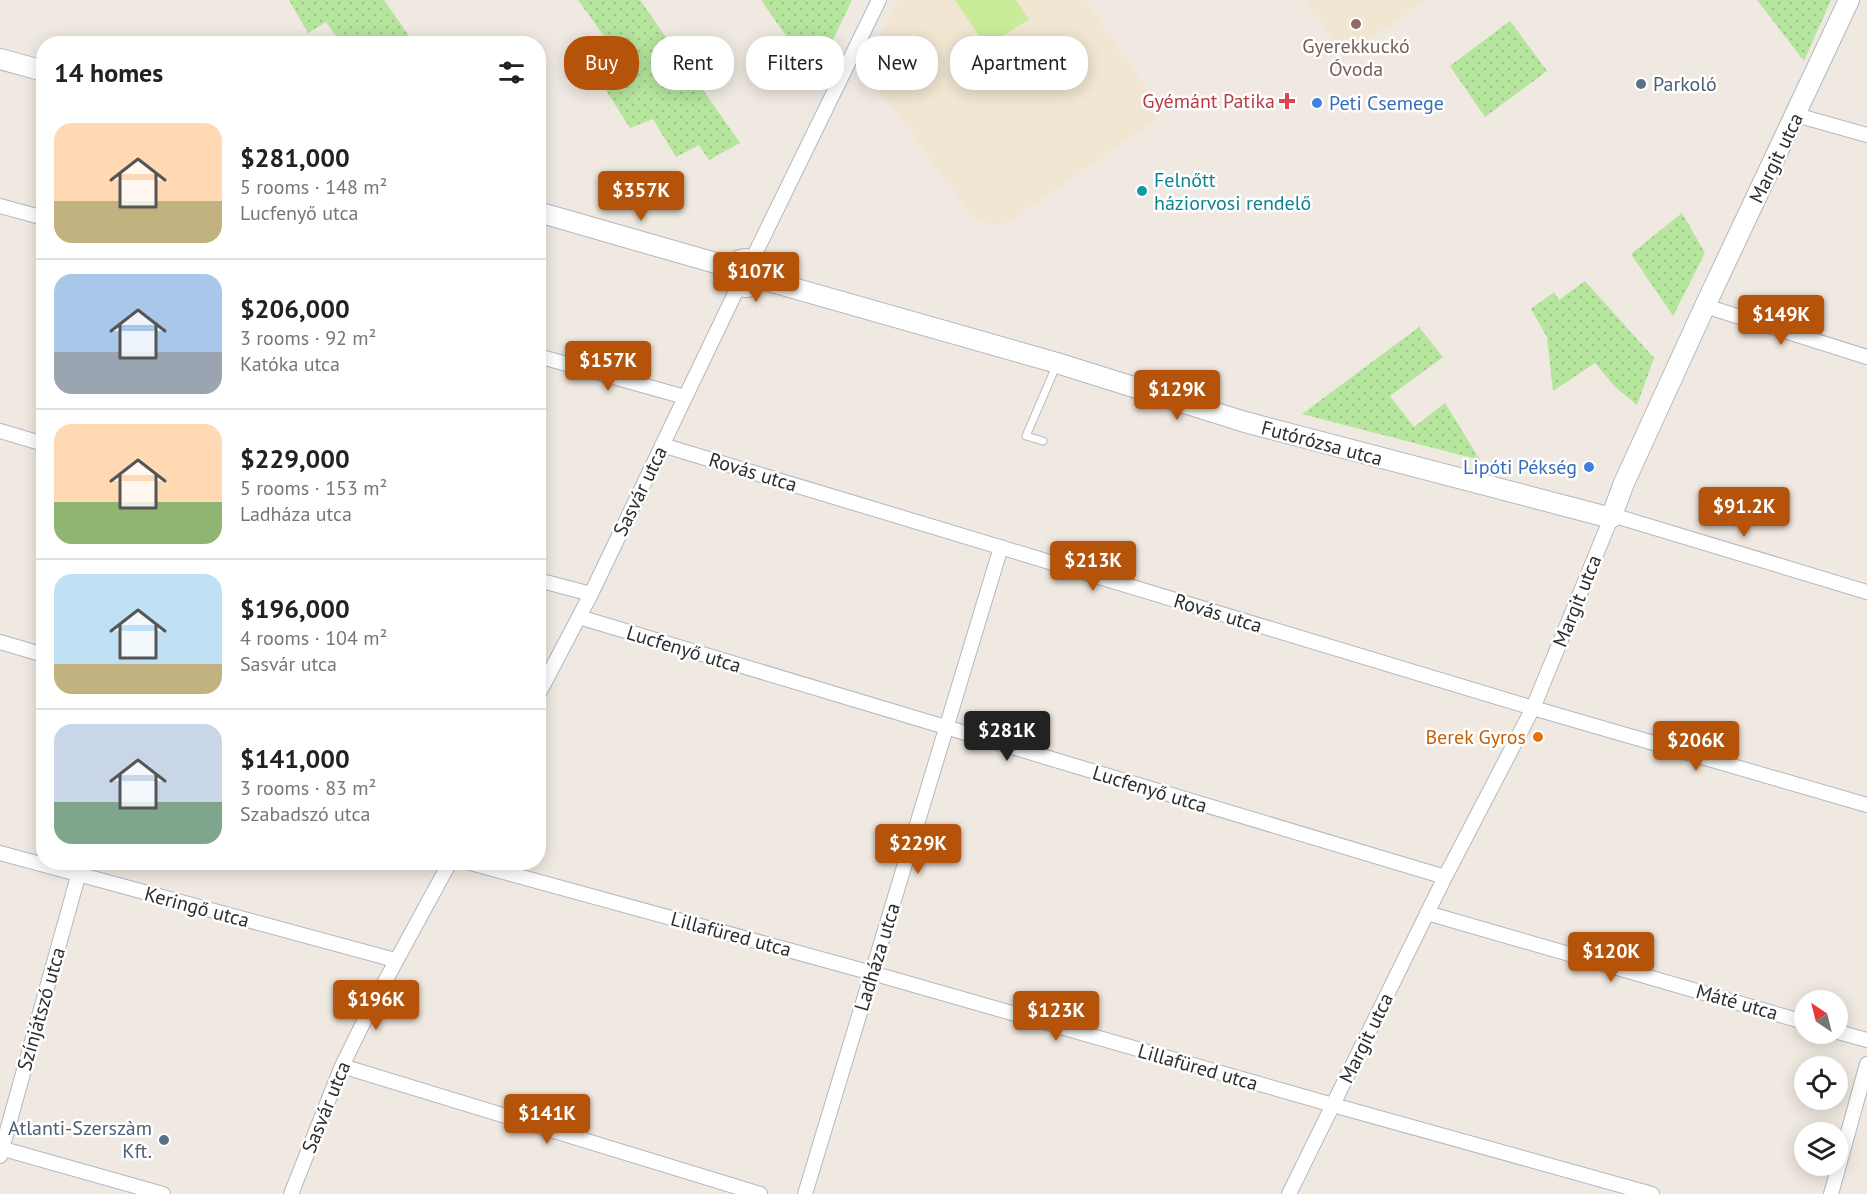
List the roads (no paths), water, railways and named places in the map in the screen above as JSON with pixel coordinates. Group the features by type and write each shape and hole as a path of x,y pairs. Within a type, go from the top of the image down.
{"street":[{"path":"546,215 736,276 752,285 755,269 879,0"},
{"name":"Margit utca","path":"1289,1194 1444,877 1533,708 1624,483 1849,0"},
{"path":"0,59 36,69"},
{"path":"1796,116 1867,135"},
{"path":"0,206 36,216"},
{"name":"Futórózsa utca","path":"755,269 1245,422 1612,516 1867,592"},
{"name":"Sasvár utca","path":"546,680 591,594 685,397 736,276"},
{"path":"1705,306 1867,357"},
{"path":"546,358 685,397"},
{"path":"0,431 36,442"},
{"name":"Rovás utca","path":"662,444 1533,708 1867,805"},
{"name":"Ladháza utca","path":"805,1194 1001,548"},
{"path":"546,582 591,594"},
{"name":"Lucfenyő utca","path":"579,617 1444,877"},
{"path":"0,642 36,653"},
{"name":"Keringő utca","path":"0,853 36,860"},
{"name":"Színjátszó utca","path":"1,1151 80,870"},
{"name":"Keringő utca","path":"83,870 395,960"},
{"name":"Sasvár utca","path":"291,1194 342,1066 395,960 446,870"},
{"name":"Lillafüred utca","path":"496,870 872,973 1652,1194"},
{"name":"Máté utca","path":"1427,913 1794,1019"},
{"path":"1848,1035 1867,1040"},
{"path":"1831,1194 1867,1064"},
{"path":"342,1066 760,1194"},
{"path":"1,1151 163,1194"}],"lane":[{"path":"1043,441 1026,436 1057,363"}],"place":[{"name":"Gyerekkuckó Óvoda","path":"1356,24"},
{"name":"Parkoló","path":"1641,84"},
{"name":"Gyémánt Patika","path":"1287,101"},
{"name":"Peti Csemege","path":"1317,103"},
{"name":"Felnőtt háziorvosi rendelő","path":"1142,191"},
{"name":"Lipóti Pékség","path":"1589,467"},
{"name":"Berek Gyros","path":"1538,737"},
{"name":"Atlanti-Szerszàm Kft.","path":"164,1140"}]}
